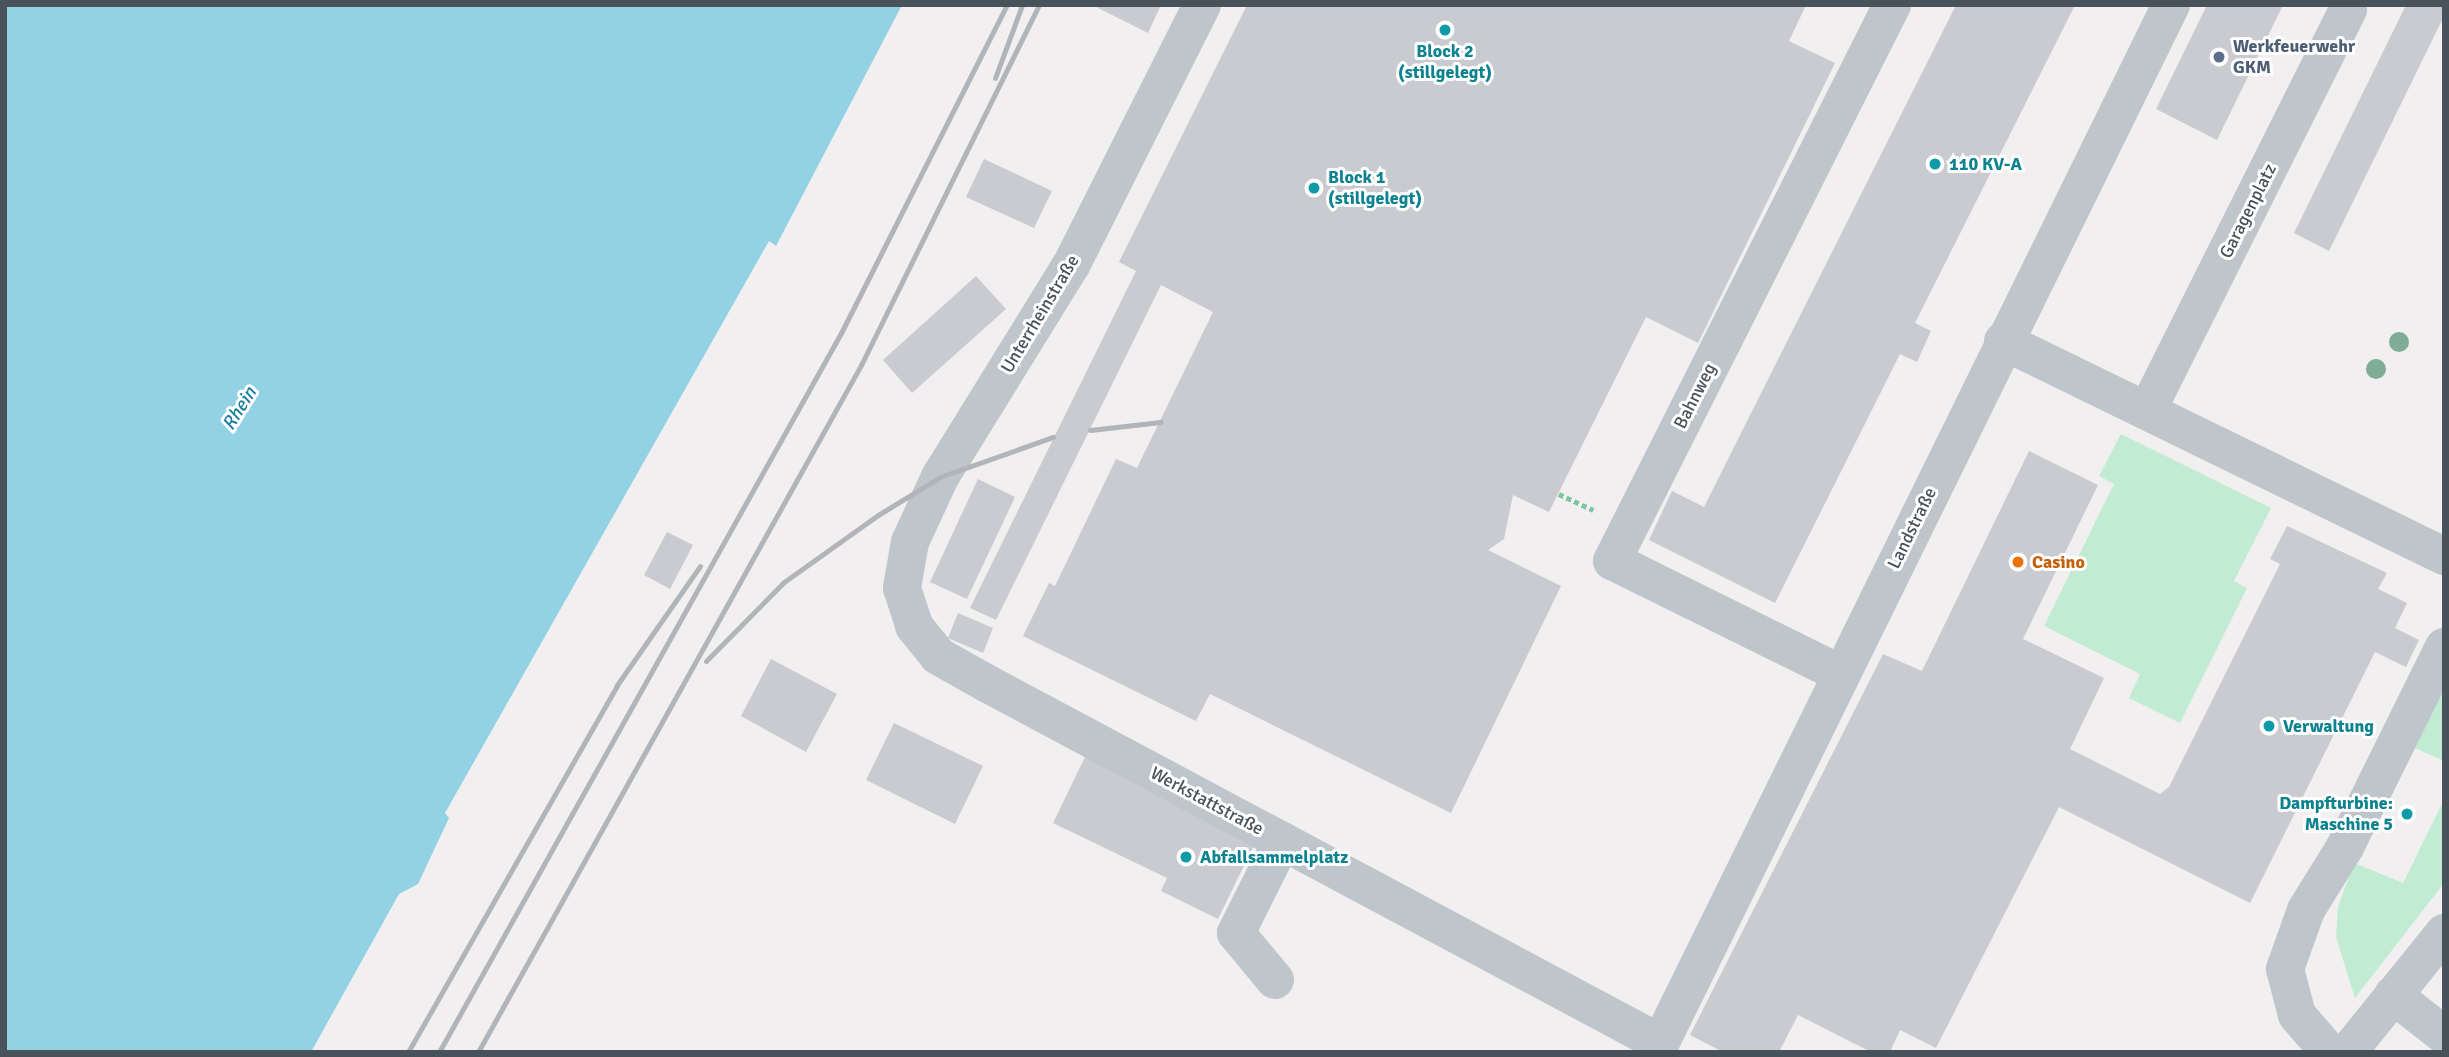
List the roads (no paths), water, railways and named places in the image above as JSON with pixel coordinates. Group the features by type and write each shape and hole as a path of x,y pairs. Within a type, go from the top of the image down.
{"street":[{"name":"Unterrheinstraße","path":"914,626 902,588 909,542 940,477 1071,265 1202,5"},
{"name":"Bahnweg","path":"1839,673 1612,561 1892,5"},
{"name":"Landstraße","path":"1658,1047 1839,673 2171,5"},
{"name":"Garagenplatz","path":"2147,411 2348,10"},
{"path":"2003,341 2444,556"},
{"name":"Werkstattstraße","path":"914,626 938,656 1658,1047"},
{"path":"2329,1052 2297,1015 2285,969 2306,910 2345,847 2444,647"},
{"path":"1275,980 1236,933 1282,841"},
{"path":"2348,1052 2444,933"},
{"path":"2393,995 2444,1035"}],"water":[{"name":"Rhein","path":"5,5 902,5 776,246 769,241 445,813 449,818 418,884 399,894 311,1052 5,1052"}],"railway":[{"path":"439,1052 841,333 1007,5"},
{"path":"995,78 1022,5"},
{"path":"478,1052 861,365 1039,5"},
{"path":"1090,430 1161,422"},
{"path":"706,661 784,582 878,515 940,477 1053,437"},
{"path":"408,1052 617,685 700,566"}],"place":[{"name":"Block 2 (stillgelegt)","path":"1445,30"},
{"name":"Werkfeuerwehr GKM","path":"2219,57"},
{"name":"110 KV-A","path":"1935,164"},
{"name":"Block 1 (stillgelegt)","path":"1314,188"},
{"name":"Casino","path":"2018,562"},
{"name":"Verwaltung","path":"2269,726"},
{"name":"Dampfturbine: Maschine 5","path":"2407,814"},
{"name":"Abfallsammelplatz","path":"1186,857"}]}
